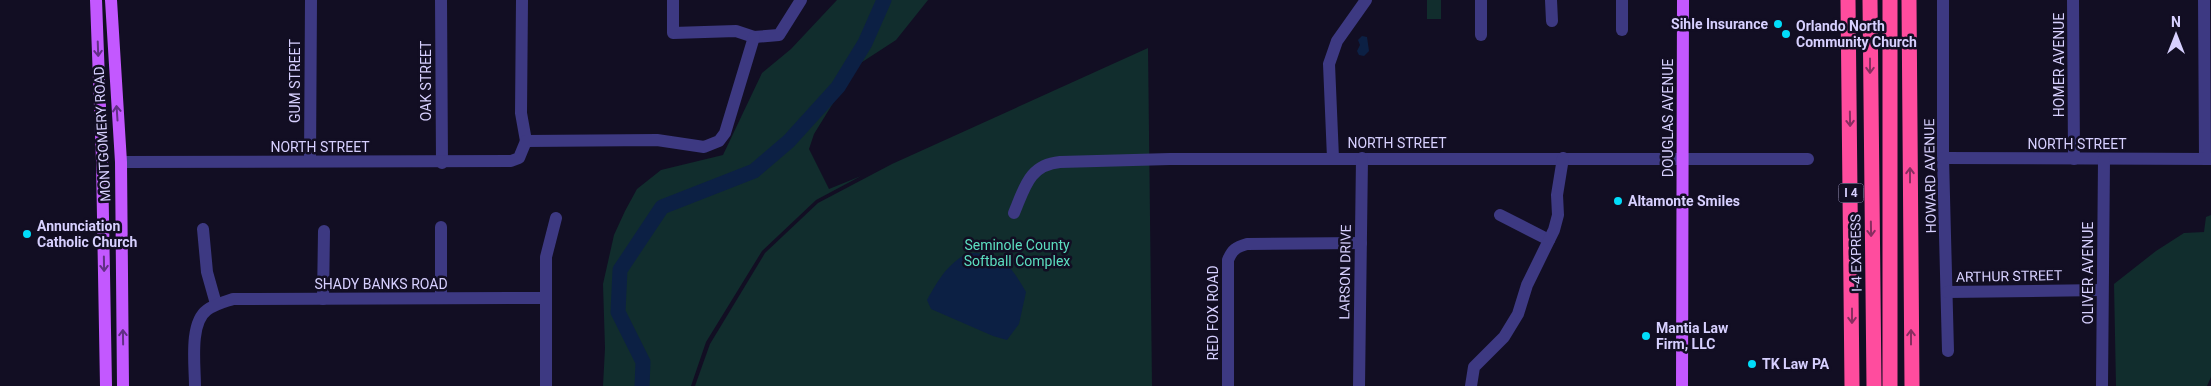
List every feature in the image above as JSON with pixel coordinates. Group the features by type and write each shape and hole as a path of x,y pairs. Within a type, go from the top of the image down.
{"highway":[{"name":"I 4","path":"1848,0 1852,386"},
{"name":"I-4 EXPRESS","path":"1870,0 1874,386"},
{"path":"1890,0 1890,386"},
{"path":"1909,0 1912,386"}],"main road":[{"name":"MONTGOMERY ROAD","path":"96,0 102,161 106,386"},
{"name":"MONTGOMERY ROAD","path":"111,0 121,162 123,386"},
{"name":"DOUGLAS AVENUE","path":"1682,0 1682,386"}],"street":[{"name":"GUM STREET","path":"310,0 310,161"},
{"name":"OAK STREET","path":"441,0 442,163"},
{"path":"522,0 522,113 526,141 657,140 704,147 714,145 725,133 754,36"},
{"path":"673,0 673,33 736,31 754,36 779,35 801,0"},
{"path":"1333,158 1329,64 1337,41 1366,0"},
{"path":"1481,0 1481,34"},
{"path":"1551,0 1552,21"},
{"path":"1622,0 1622,30"},
{"name":"HOWARD AVENUE","path":"1943,0 1943,158 1948,351"},
{"name":"HOMER AVENUE","path":"2073,0 2074,159"},
{"path":"2204,0 2208,158"},
{"name":"NORTH STREET","path":"121,162 310,161 442,163 512,161 519,158 526,141"},
{"name":"NORTH STREET","path":"1014,213 1030,177 1047,164 1170,158 1808,159"},
{"name":"LARSON DRIVE","path":"1359,386 1362,158"},
{"path":"1471,386 1474,367 1504,337 1518,314 1527,285 1549,240 1558,215 1557,196 1562,158"},
{"name":"NORTH STREET","path":"1943,158 2208,158"},
{"name":"OLIVER AVENUE","path":"2102,386 2104,159"},
{"path":"1500,215 1549,240"},
{"path":"546,386 546,257 556,218"},
{"path":"441,227 441,298"},
{"path":"195,386 195,331 205,311 216,304 207,272 203,229"},
{"path":"323,299 324,231"},
{"name":"RED FOX ROAD","path":"1228,386 1228,260 1230,244 1361,243"},
{"name":"ARTHUR STREET","path":"1947,292 2102,290"},
{"name":"SHADY BANKS ROAD","path":"216,304 233,299 546,298"}],"green space":[{"path":"837,0 928,0 896,40 856,66 814,134 809,149 829,189 861,176 816,200 762,251 706,342 691,386 603,386 605,348 603,284 614,235 637,189 661,170 723,155 762,73 791,49"},
{"path":"1427,0 1441,0 1441,19 1427,19"},
{"name":"Seminole County Softball Complex","path":"1148,48 1152,386 695,386 710,344 765,253 818,203 892,164"},
{"path":"2211,215 2211,377 2207,386 2116,386 2114,284 2156,251 2184,233 2204,232 2206,217"}],"water":[{"path":"1362,36 1367,37 1369,51 1364,56 1359,55 1357,51 1360,45 1358,40"},
{"path":"967,253 988,255 1003,262 1015,274 1026,292 1019,324 1007,340 993,336 931,309 927,300 939,279 948,268"}],"waterway":[{"path":"642,386 643,362 618,312 620,270 662,207 754,171 789,141 838,87 865,43 884,0"}],"place":[{"name":"Sihle Insurance","path":"1778,24"},
{"name":"Orlando North Community Church","path":"1786,34"},
{"name":"Altamonte Smiles","path":"1618,201"},
{"name":"Annunciation Catholic Church","path":"27,234"},
{"name":"Mantia Law Firm, LLC","path":"1646,336"},
{"name":"TK Law PA","path":"1752,364"}]}
